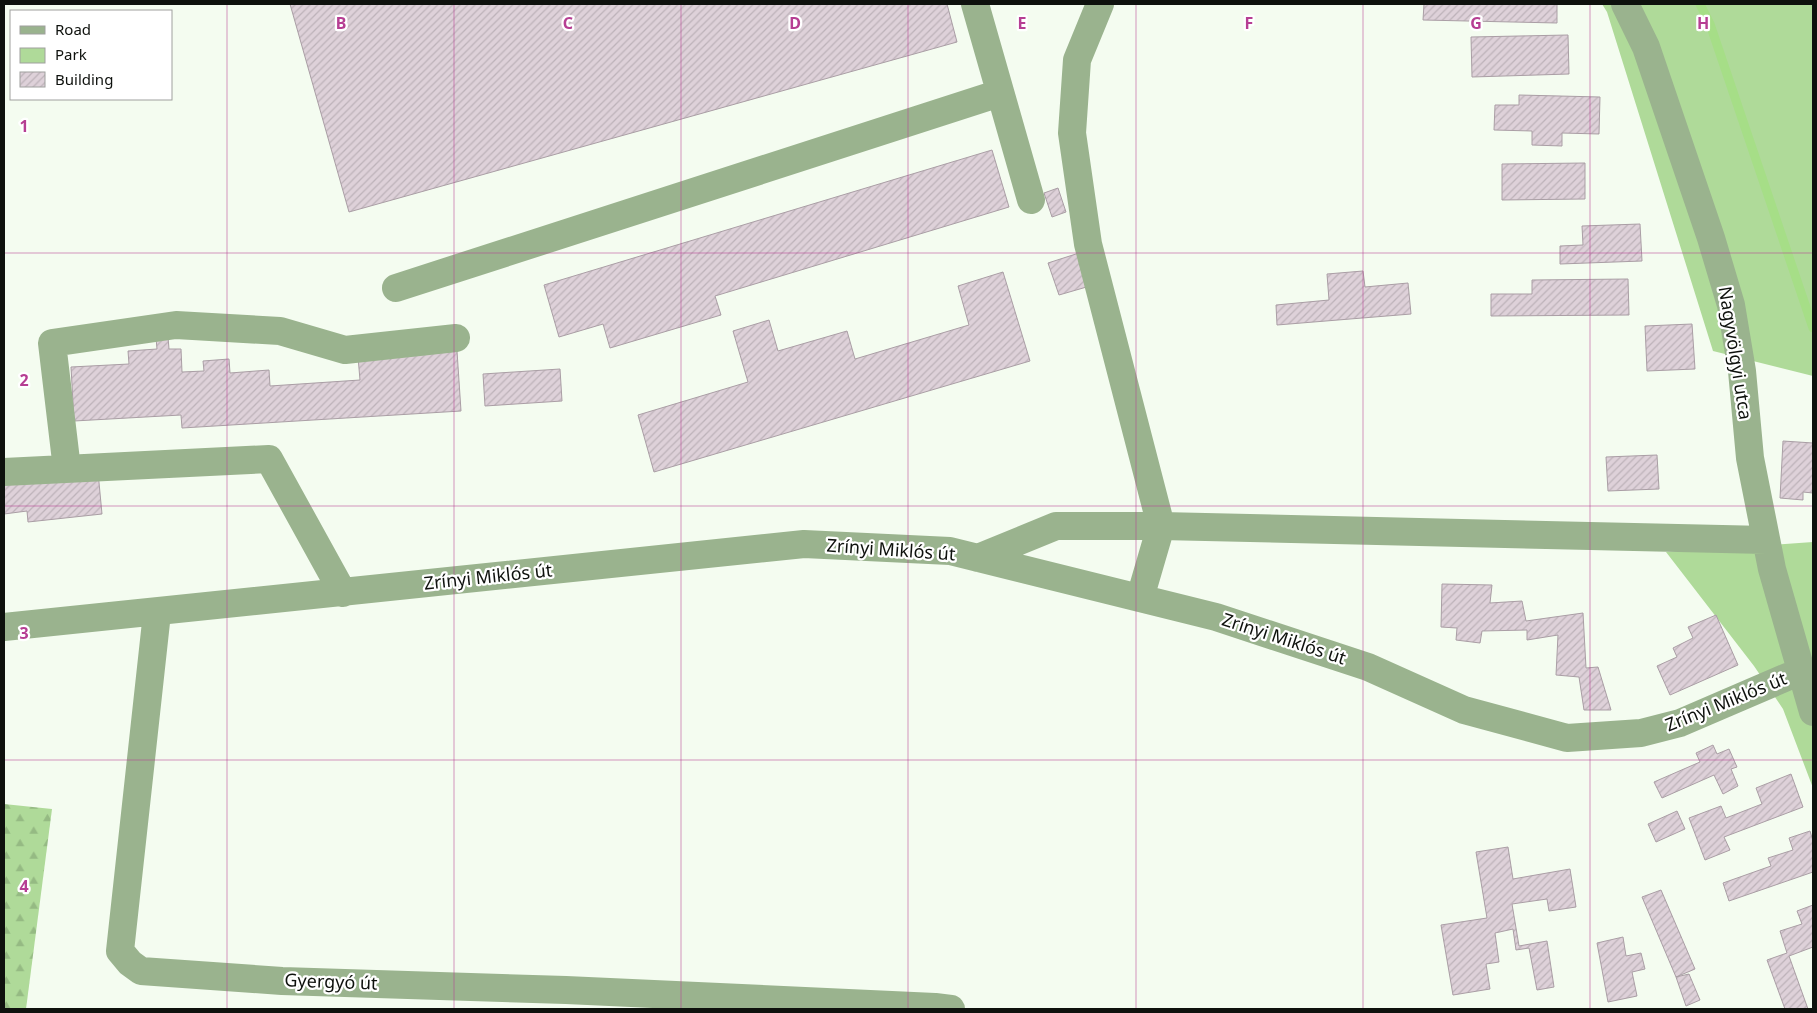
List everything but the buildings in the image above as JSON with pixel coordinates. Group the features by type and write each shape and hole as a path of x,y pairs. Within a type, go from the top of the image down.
{"street":[{"path":"996,4 978,16 1031,200"},
{"path":"1100,4 1077,60 1072,133 1088,244 1161,526 1140,598"},
{"name":"Nagyvölgyi utca","path":"1626,4 1646,47 1711,238 1731,305 1742,372 1750,458 1766,540 1783,610 1813,712"},
{"path":"396,288 1000,93"},
{"path":"67,468 52,343 176,325 280,331 345,350 456,338"},
{"path":"4,472 268,460 342,593"},
{"path":"978,558 1056,526 1161,526 1766,540"},
{"name":"Zrínyi Miklós út","path":"4,627 157,613 804,544 950,551 1216,617 1368,666 1464,710 1567,738 1641,733 1680,724 1802,671"},
{"name":"Gyergyó út","path":"157,613 120,951 130,963 141,971 282,981 576,990 952,1009"}],"green space":[{"path":"1602,4 1813,4 1813,376 1713,351 1607,12"},
{"path":"1813,542 1813,788 1783,709 1754,666 1666,552"},
{"path":"4,804 52,809 26,1009 4,1009"}],"waterway":[{"path":"1700,4 1710,24 1813,328"}]}
